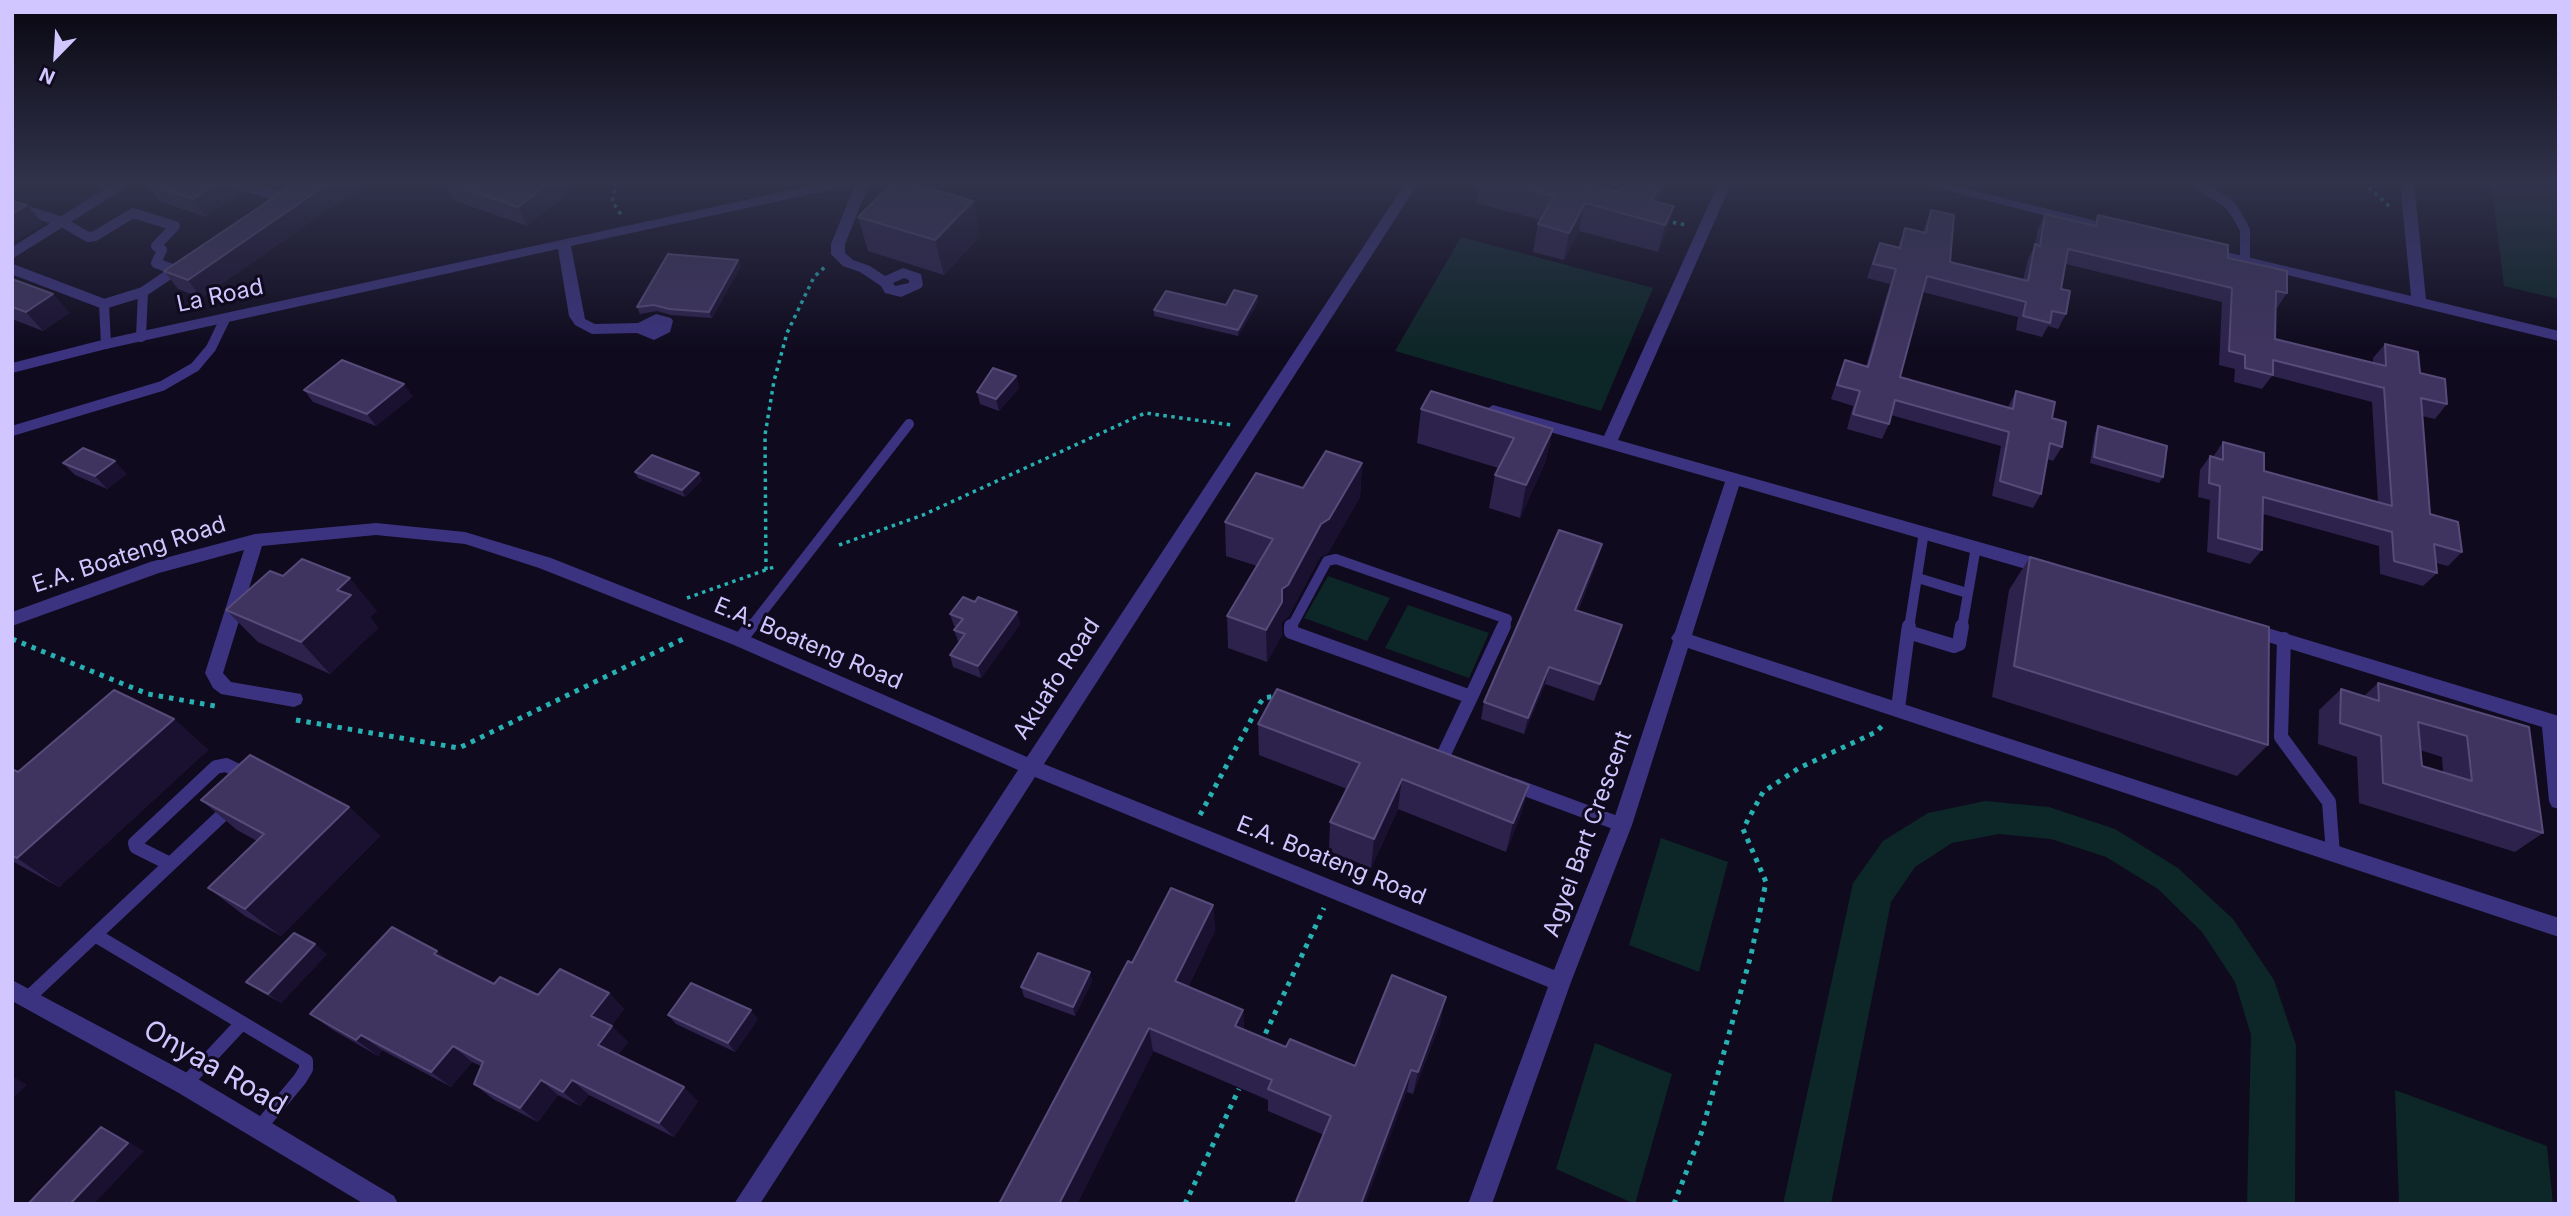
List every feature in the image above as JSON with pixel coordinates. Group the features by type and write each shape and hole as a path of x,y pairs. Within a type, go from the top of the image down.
{"street":[{"name":"La Road","path":"12,368 106,344 584,239"},
{"path":"840,239 838,254 886,284"},
{"name":"Akuafo Road","path":"746,1204 1375,239"},
{"path":"1609,443 1700,239"},
{"path":"2411,239 2419,303"},
{"path":"564,243 576,316 580,322 592,329 643,328"},
{"path":"2193,248 2559,336"},
{"path":"1493,410 2070,575"},
{"name":"Agyei Bart Crescent","path":"1480,1204 1560,982 1622,825 1680,638 1734,478"},
{"name":"E.A. Boateng Road","path":"12,619 156,566 255,540 376,528 465,538 545,563 740,640 1031,766 1560,982"},
{"path":"255,540 214,673 219,683 227,689 294,699"},
{"path":"2231,623 2555,724 2559,801"},
{"path":"1680,638 2559,928"},
{"name":"Onyaa Road","path":"20,994 186,1084 386,1204"}],"lane":[{"path":"12,253 35,239"},
{"path":"162,239 156,246 162,250 162,254 156,263 175,270"},
{"path":"2245,239 2245,261"},
{"path":"12,269 104,304 143,292 186,263"},
{"path":"141,337 143,292"},
{"path":"104,304 106,344"},
{"path":"12,431 162,386 195,368 211,348 225,319"},
{"path":"740,640 909,424"},
{"path":"1898,708 1924,533"},
{"path":"1908,632 1954,646 1959,644 1976,547"},
{"path":"1442,758 1471,697 1507,619 1336,559 1328,561 1291,627 1291,632 1471,697"},
{"path":"1918,578 1967,593"},
{"path":"2284,639 2281,737 2329,802 2333,855"},
{"path":"20,994 95,935 170,864 254,784 255,780 226,765 216,767 135,843 136,847 170,864"},
{"path":"1506,782 1622,825"},
{"path":"95,935 306,1061 306,1069 300,1079 260,1127"},
{"path":"186,1084 242,1023"}],"path":[{"path":"766,570 765,435 774,381 787,333 814,278 838,254"},
{"path":"657,608 923,515 1145,413 1250,428"},
{"path":"284,718 459,748 706,627"},
{"path":"12,639 148,694 216,706"},
{"path":"1192,831 1260,703 1264,698 1275,696"},
{"path":"1674,1204 1702,1131 1751,955 1766,882 1743,829 1763,792 1799,768 1876,732 1898,708"},
{"path":"1260,1044 1334,888"},
{"path":"1185,1204 1240,1089"}],"green space":[{"path":"1460,239 1653,288 1601,411 1395,351"},
{"path":"2498,239 2559,239 2559,299 2504,286"},
{"path":"1328,576 1390,598 1367,641 1304,618"},
{"path":"1408,605 1489,633 1469,678 1385,648"},
{"path":"1985,801 2049,807 2115,829 2178,868 2233,919 2274,980 2296,1045 2295,1204 2247,1204 2251,1035 2235,982 2202,932 2158,889 2106,857 2051,839 1999,834 1952,843 1915,867 1891,902 1831,1204 1783,1204 1853,883 1883,841 1928,813"},
{"path":"1661,838 1728,862 1699,972 1629,945"},
{"path":"1595,1043 1672,1074 1635,1204 1556,1169"},
{"path":"2395,1090 2547,1146 2553,1204 2399,1204"}],"building":[{"path":"212,239 248,239 188,280 164,271"},
{"path":"1902,239 1952,239 1950,262 2028,281 2035,244 2040,246 2041,239 2201,239 2228,245 2228,258 2287,271 2287,293 2276,291 2275,339 2386,366 2385,344 2418,352 2420,373 2445,379 2447,404 2421,398 2430,514 2458,522 2462,552 2434,544 2437,573 2394,561 2392,532 2263,497 2262,550 2218,538 2220,486 2209,483 2210,456 2223,460 2223,442 2264,453 2264,471 2392,506 2384,388 2273,360 2273,375 2245,368 2245,355 2229,351 2232,288 2068,249 2061,289 2070,291 2066,314 2052,311 2050,323 2023,316 2026,302 1927,276 1900,377 2013,409 2016,391 2055,402 2052,418 2066,422 2062,447 2050,443 2041,494 2000,481 2009,432 1895,400 1889,424 1853,414 1860,391 1837,385 1845,360 1868,367 1896,269 1873,264 1880,243 1900,248"},
{"path":"668,254 738,260 709,312 654,305 637,307"},
{"path":"12,279 53,294 26,312 12,307"},
{"path":"1234,290 1257,296 1238,330 1154,310 1166,291 1226,305"},
{"path":"342,360 404,384 367,414 304,390"},
{"path":"993,368 1016,376 996,399 977,392"},
{"path":"1431,391 1553,429 1526,485 1495,475 1514,438 1421,409"},
{"path":"2098,426 2167,446 2163,477 2094,457"},
{"path":"83,448 115,461 95,476 63,463"},
{"path":"1326,451 1362,463 1329,519 1321,524 1288,585 1282,589 1282,602 1266,630 1227,616 1273,539 1225,522 1256,473 1303,488"},
{"path":"652,455 699,473 682,490 635,472"},
{"path":"1559,530 1602,544 1575,610 1622,625 1600,684 1549,667 1528,718 1484,702"},
{"path":"2030,557 2269,627 2268,745 2014,666"},
{"path":"302,559 350,578 337,590 351,595 301,642 226,610 270,571 283,576"},
{"path":"963,597 975,602 978,597 1017,612 978,666 950,655 965,634 954,630 963,619 950,614"},
{"path":"2378,683 2529,727 2543,833 2383,783 2381,736 2340,723 2341,689 2379,701","holes":["2418,722 2467,736 2472,781 2422,766"]},
{"path":"1277,689 1529,785 1513,823 1402,779 1374,839 1330,822 1360,763 1258,724"},
{"path":"114,690 174,719 17,858 12,856 12,769 18,772"},
{"path":"250,755 349,807 245,909 208,888 264,834 201,800"},
{"path":"1171,888 1213,905 1175,981 1243,1010 1235,1026 1286,1047 1290,1039 1355,1066 1392,975 1446,997 1418,1072 1411,1070 1361,1204 1295,1204 1331,1116 1268,1089 1272,1080 1149,1028 1059,1204 999,1204 1128,961 1132,963"},
{"path":"392,927 437,951 434,954 494,984 500,977 538,995 560,969 609,993 591,1016 612,1026 598,1045 684,1087 659,1123 572,1080 563,1092 541,1080 520,1108 474,1084 483,1062 453,1046 431,1072 361,1035 356,1040 310,1014"},
{"path":"294,933 315,944 268,994 246,982"},
{"path":"1038,953 1090,972 1073,1007 1021,987"},
{"path":"691,983 751,1010 728,1043 668,1015"},
{"path":"101,1127 128,1143 70,1204 28,1204"}]}
